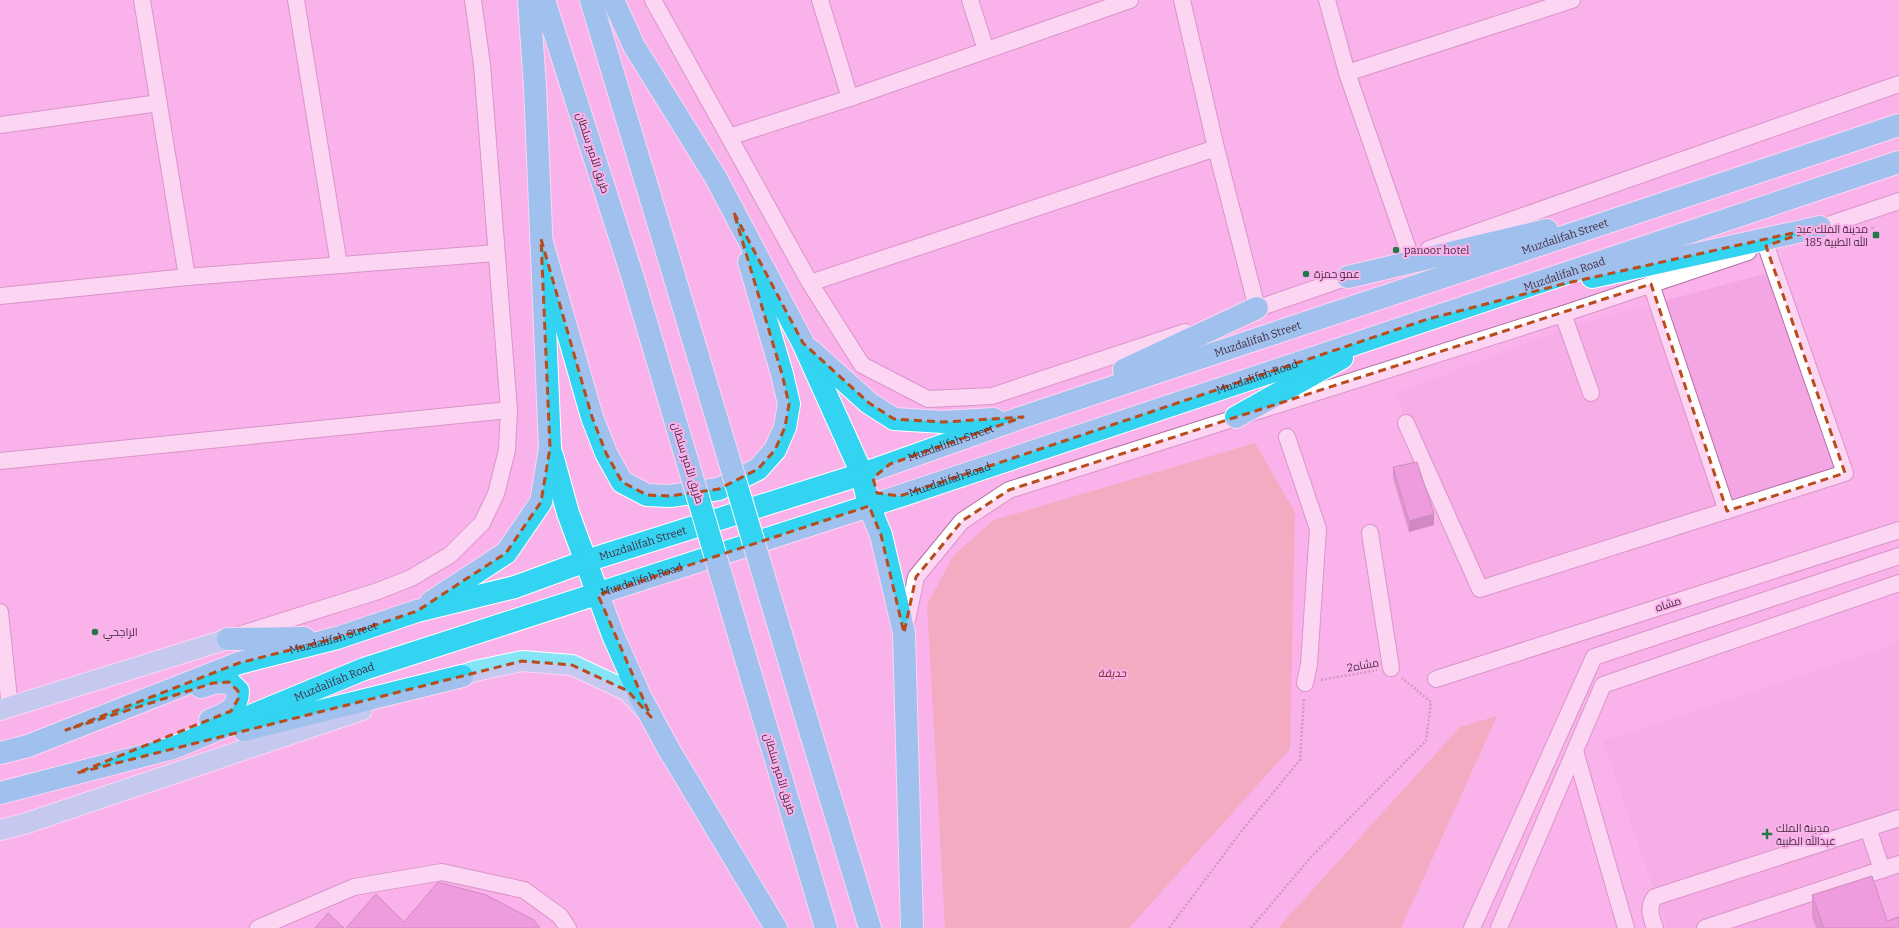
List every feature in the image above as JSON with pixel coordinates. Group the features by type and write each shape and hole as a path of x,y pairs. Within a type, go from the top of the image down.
{"highway":[{"path":"417,611 506,553 541,502 550,448 535,86 529,0"},
{"name":"طريق الأمير سلطان","path":"544,0 633,278 826,928"},
{"path":"591,0 870,928"},
{"path":"613,0 634,46 716,178 803,343 862,474 869,506 881,535 904,633 912,928"},
{"name":"Muzdalifah Street","path":"0,753 28,746 239,663 337,638 417,611 515,587 586,561 862,474 1023,417 1694,195 1899,125"},
{"name":"Muzdalifah Road","path":"0,792 173,748 364,669 900,496 1899,162"},
{"path":"1348,277 1694,195"},
{"path":"541,239 592,417 606,453 622,482 647,495 670,496 719,489 758,469 775,450 786,427 789,404 782,374 734,213"},
{"path":"1428,319 1563,284 1820,227"},
{"path":"803,343 869,403 894,419 943,422 1023,417 1257,308"},
{"path":"1236,417 1387,333"},
{"path":"550,448 568,513 613,635 651,717 776,928"},
{"path":"890,464 873,478 877,493 900,496"},
{"path":"561,570 579,577 582,590 569,604"},
{"path":"228,639 337,638"},
{"path":"173,748 462,676"},
{"path":"66,730 213,683 229,682 238,691 238,699 231,711 77,773"}],"main road":[{"path":"5,709 228,639"},
{"path":"0,830 27,823 462,676 522,661 572,665 628,691 651,717"}],"street":[{"path":"142,0 188,277"},
{"path":"296,0 339,265"},
{"path":"228,639 405,581 450,555 482,523 496,494 507,450 509,410 482,65 473,0"},
{"path":"653,0 810,283 862,365 928,399 992,396 1348,277 1899,84"},
{"path":"820,0 850,98"},
{"path":"970,0 986,50"},
{"path":"729,137 850,98 1130,0"},
{"path":"1182,0 1216,148 1257,308"},
{"path":"1327,0 1347,73 1410,255"},
{"path":"1347,73 1572,0"},
{"path":"0,125 159,103"},
{"path":"810,283 1216,148"},
{"path":"904,633 916,577 962,521 1009,490 1563,314 1899,201"},
{"path":"1406,423 1480,589 1845,473 1766,246"},
{"path":"0,296 188,277 496,253"},
{"path":"1651,284 1727,511"},
{"path":"1563,314 1591,393"},
{"path":"0,461 509,410"},
{"path":"1287,437 1318,528 1309,664 1305,683"},
{"name":"مشاه","path":"1436,679 1899,530"},
{"path":"1370,533 1391,668"},
{"path":"1472,928 1594,657 1899,556"},
{"path":"1499,928 1603,685 1899,583"},
{"path":"0,612 5,709"},
{"path":"1575,751 1626,928"},
{"path":"1655,928 1650,912 1650,903 1655,897 1899,818"},
{"path":"1868,828 1882,870"},
{"path":"1705,928 1899,864"},
{"path":"258,928 354,887 442,872 524,890 560,916 568,928"}],"path":[{"name":"مشاه2","path":"1251,928 1310,857 1426,741 1430,702 1391,668 1305,683"},
{"path":"1169,928 1243,829 1300,760 1305,683"}],"highlighted area":[{"path":"734,213 803,343 869,403 894,419 943,422 1023,417 890,464 873,478 877,493 900,496 1428,319 1563,284 1820,227 1766,246 1845,473 1727,511 1651,284 1009,490 962,521 916,577 904,633 881,535 869,506 598,595 651,717 628,691 572,665 522,661 77,773 231,711 238,699 238,691 229,682 213,683 66,730 239,663 337,638 417,611 506,553 541,502 550,448 541,239 592,417 606,453 622,482 647,495 670,496 719,489 758,469 775,450 785,427 789,404 782,374"}],"shaded area":[{"path":"1775,271 1845,473 1480,589 1395,394 1568,327"},
{"name":"مدينة الملك عبدالله الطبية","path":"1899,643 1899,928 1667,928 1603,741"}],"green space":[{"name":"حديقة","path":"1255,443 1295,512 1290,749 1129,928 945,928 927,605 953,556 994,520"},
{"path":"1497,716 1401,928 1278,928 1460,727"}],"building":[{"path":"1417,462 1434,514 1409,521 1393,467"},
{"path":"1872,876 1887,921 1899,917 1899,928 1824,928 1812,895"},
{"path":"438,882 486,895 534,920 540,928 346,928 376,894 404,922"},
{"path":"328,913 344,928 315,928"}],"place":[{"name":"مدينة الملك عبد الله الطبية 185","path":"1876,235"},
{"name":"panoor hotel","path":"1396,250"},
{"name":"عمو حمزة","path":"1306,274"},
{"name":"الراجحي","path":"95,632"},
{"name":"مدينة الملك عبدالله الطبية","path":"1767,834"}]}
